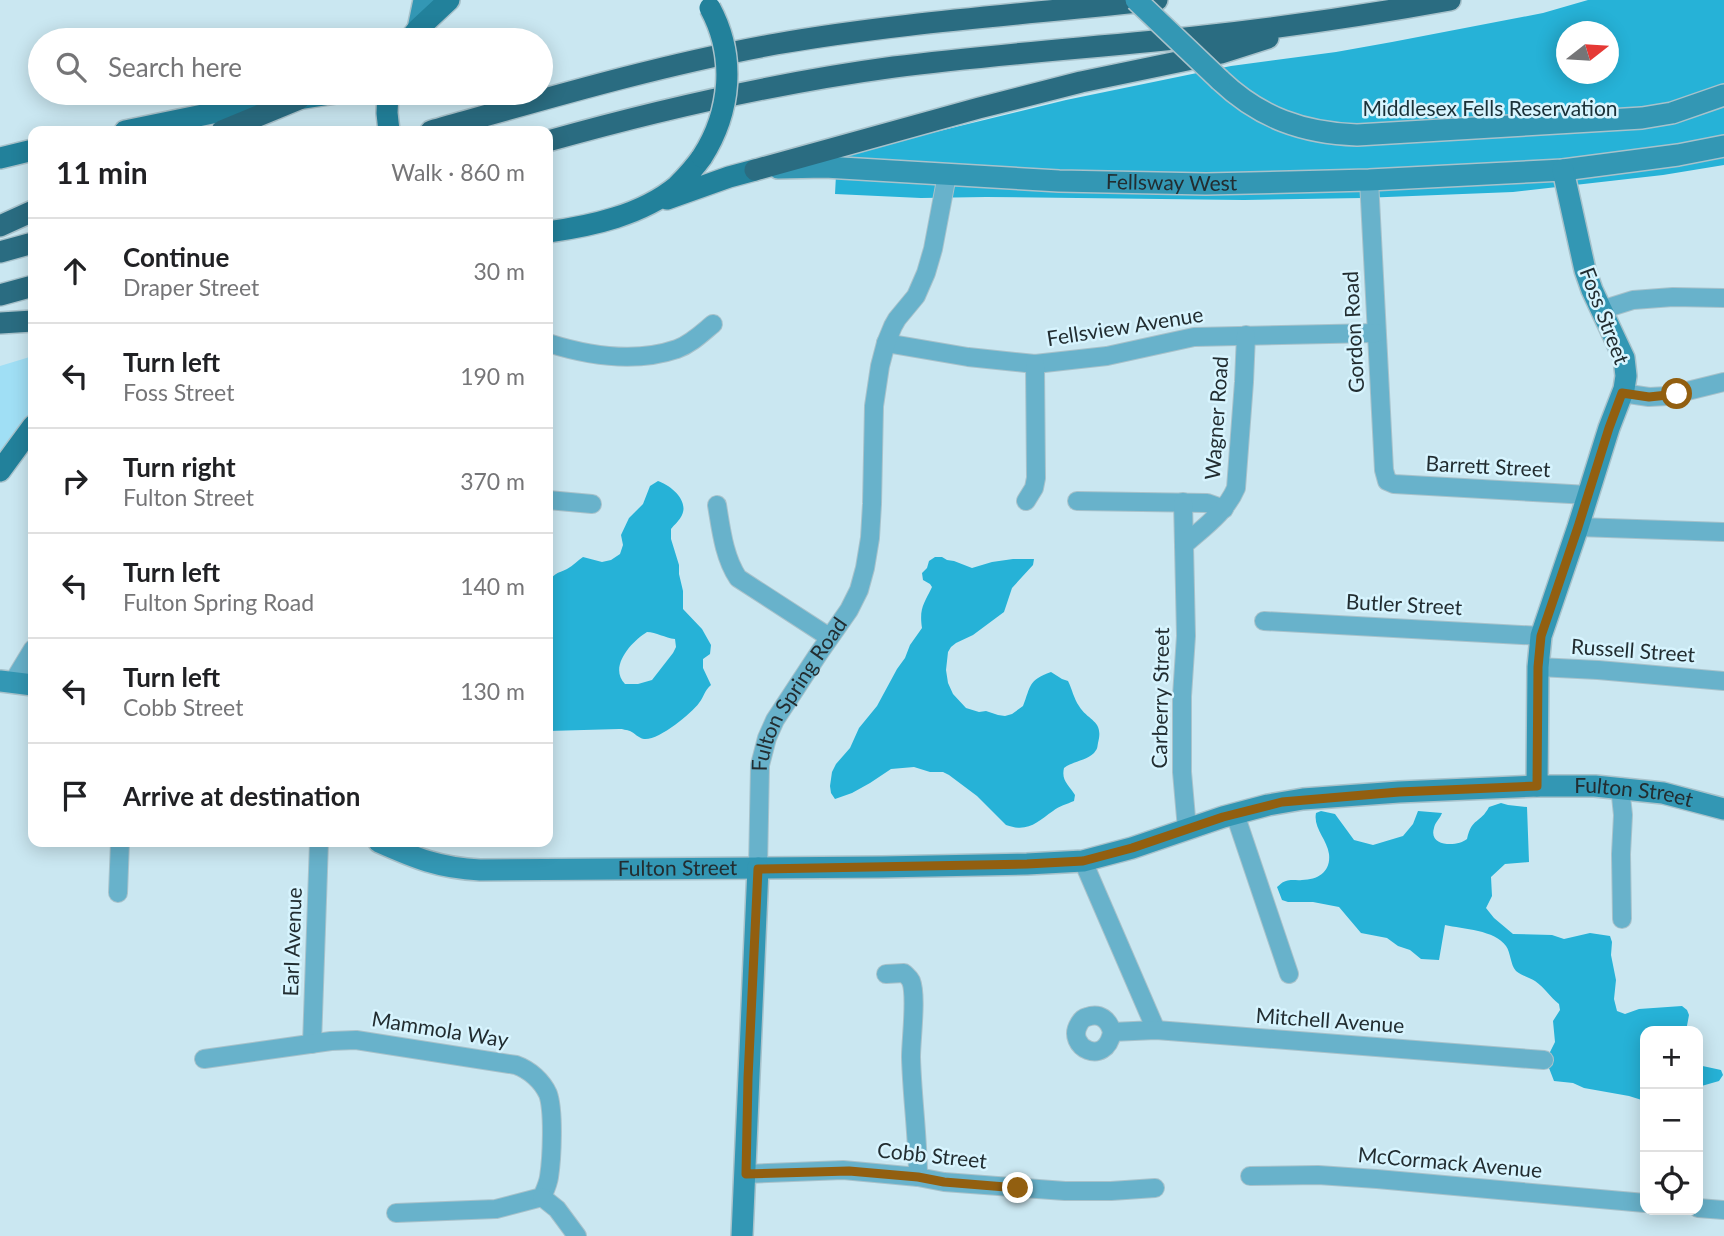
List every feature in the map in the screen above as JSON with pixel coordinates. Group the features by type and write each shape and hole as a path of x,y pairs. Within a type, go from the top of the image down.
{"highway":[{"path":"553,98 716,56 777,44 935,22 1157,0"},
{"path":"553,140 689,104 838,75 946,61 1205,36 1325,21 1450,0"},
{"path":"755,170 1081,82 1221,53 1325,21"},
{"path":"234,126 285,105"},
{"path":"449,126 527,105"},
{"path":"0,226 28,213"},
{"path":"0,252 28,244"},
{"path":"0,295 28,287"},
{"path":"0,323 28,321"}],"main road":[{"path":"421,28 449,0"},
{"path":"553,231 586,225 652,202 669,191 702,157 721,120 727,88 727,63 723,41 707,4"},
{"path":"149,126 259,105"},
{"path":"388,105 388,125"},
{"path":"0,158 28,151"},
{"name":"Fellsway West","path":"625,213 755,170"},
{"path":"0,471 28,433"}],"street":[{"path":"416,28 424,0"},
{"path":"1136,0 1247,103 1281,121 1305,129 1344,135 1395,134 1642,118 1682,110 1724,95"},
{"name":"Fellsway West","path":"755,170 795,166 1059,181 1206,184 1369,180 1563,170 1678,155 1724,146"},
{"name":"Foss Street","path":"1537,786 1538,667 1541,636 1626,380 1625,363 1585,270 1563,170"},
{"name":"Fulton Spring Road","path":"742,1236 760,765 775,720 849,610 859,590 870,538 874,406 880,366 886,343 897,319 916,296 926,273 947,175"},
{"name":"Gordon Road","path":"1369,180 1384,470 1387,481"},
{"path":"1601,310 1633,300 1673,297 1724,298"},
{"path":"553,345 597,354 642,356 679,348 713,324"},
{"name":"Fellsview Avenue","path":"886,343 968,357 1035,364 1107,356 1195,337 1377,333"},
{"name":"Wagner Road","path":"1184,545 1224,509 1236,488 1245,335"},
{"path":"1026,501 1034,488 1035,478 1035,364"},
{"path":"1622,393 1649,397 1667,396 1724,382"},
{"name":"Barrett Street","path":"1387,481 1394,484 1588,495"},
{"path":"553,500 592,504"},
{"path":"1077,501 1212,503 1224,509"},
{"path":"1183,502 1184,545"},
{"path":"717,505 723,538 738,578 830,637"},
{"path":"1578,527 1724,532"},
{"name":"Carberry Street","path":"1184,545 1186,636 1182,696 1182,772 1187,829"},
{"name":"Butler Street","path":"1265,621 1541,636"},
{"path":"16,683 28,659"},
{"name":"Russell Street","path":"1538,667 1724,681"},
{"name":"Fulton Street","path":"405,847 430,863 480,870 1027,864 1083,861 1235,814 1268,805 1313,798 1583,785 1663,793 1724,809"},
{"path":"1620,787 1623,816 1622,919"},
{"path":"1235,814 1289,974"},
{"path":"118,893 120,847"},
{"name":"Earl Avenue","path":"312,1044 318,847"},
{"path":"1083,861 1156,1030"},
{"path":"886,974 904,973 911,984 911,1060 918,1177"},
{"name":"Mitchell Avenue","path":"1112,1032 1156,1030 1544,1060"},
{"name":"Mammola Way","path":"204,1059 331,1041 356,1040 524,1068 539,1080 551,1104 550,1175 542,1197"},
{"name":"Cobb Street","path":"746,1174 837,1170 944,1182 1066,1191 1155,1188"},
{"name":"McCormack Avenue","path":"1250,1176 1318,1175 1640,1203"},
{"path":"396,1213 496,1209 542,1197 557,1209 578,1236"},
{"path":"1703,1208 1724,1210"}],"shaded area":[{"path":"28,358 28,418 0,454 0,366"}],"green space":[{"name":"Middlesex Fells Reservation","path":"1588,0 1724,0 1724,165 1663,175 1513,192 1362,198 921,198 835,194 837,156 1066,100 1231,66 1392,42 1543,13"},
{"path":"658,481 673,490 683,504 682,515 671,529 671,539 679,565 683,609 702,629 711,645 710,654 703,659 703,668 711,685 689,714 657,736 644,739 620,729 553,731 553,576 583,557 602,562 620,554 623,545 621,535 629,518 643,504 650,486","holes":["650,632 675,639 676,647 673,653 652,680 625,684 620,677 621,662 629,648 641,636"]},
{"path":"935,557 972,568 992,562 1034,559 1033,565 1012,588 1004,612 973,635 956,643 948,652 948,683 953,694 966,708 1005,716 1012,714 1023,706 1034,681 1051,672 1068,681 1079,706 1099,730 1094,753 1064,768 1065,780 1075,795 1074,801 1032,825 1020,828 1006,825 977,796 949,775 914,767 891,769 852,793 835,799 831,793 832,772 836,764 850,748 859,728 877,706 922,628 922,611 932,587 923,580 922,573 929,561"},
{"path":"1501,803 1527,807 1529,862 1505,864 1491,877 1492,896 1486,908 1494,918 1513,934 1552,935 1564,939 1590,933 1610,936 1617,1011 1625,1014 1639,1009 1682,1006 1687,1010 1687,1026 1640,1026 1640,1099 1554,1081 1549,1068 1549,1054 1555,1042 1553,1021 1560,1010 1559,1004 1539,984 1516,971 1506,946 1494,937 1445,925 1439,960 1421,959 1387,938 1361,933 1339,907 1282,900 1277,887 1282,883 1314,878 1323,873 1328,865 1329,854 1316,824 1316,813 1321,811 1335,814 1354,840 1373,845 1403,836 1413,824 1418,811 1442,813 1433,834 1439,842 1451,844 1467,839 1471,827 1489,807"},
{"path":"1703,1066 1721,1070 1723,1075 1719,1081 1703,1086"}],"route":[{"path":"1018,1188 944,1182 897,1174 830,1170 746,1174 758,869 1083,861 1132,848 1223,817 1282,802 1399,792 1537,786 1538,667 1541,636 1609,428 1622,393 1649,397 1677,394"}]}
